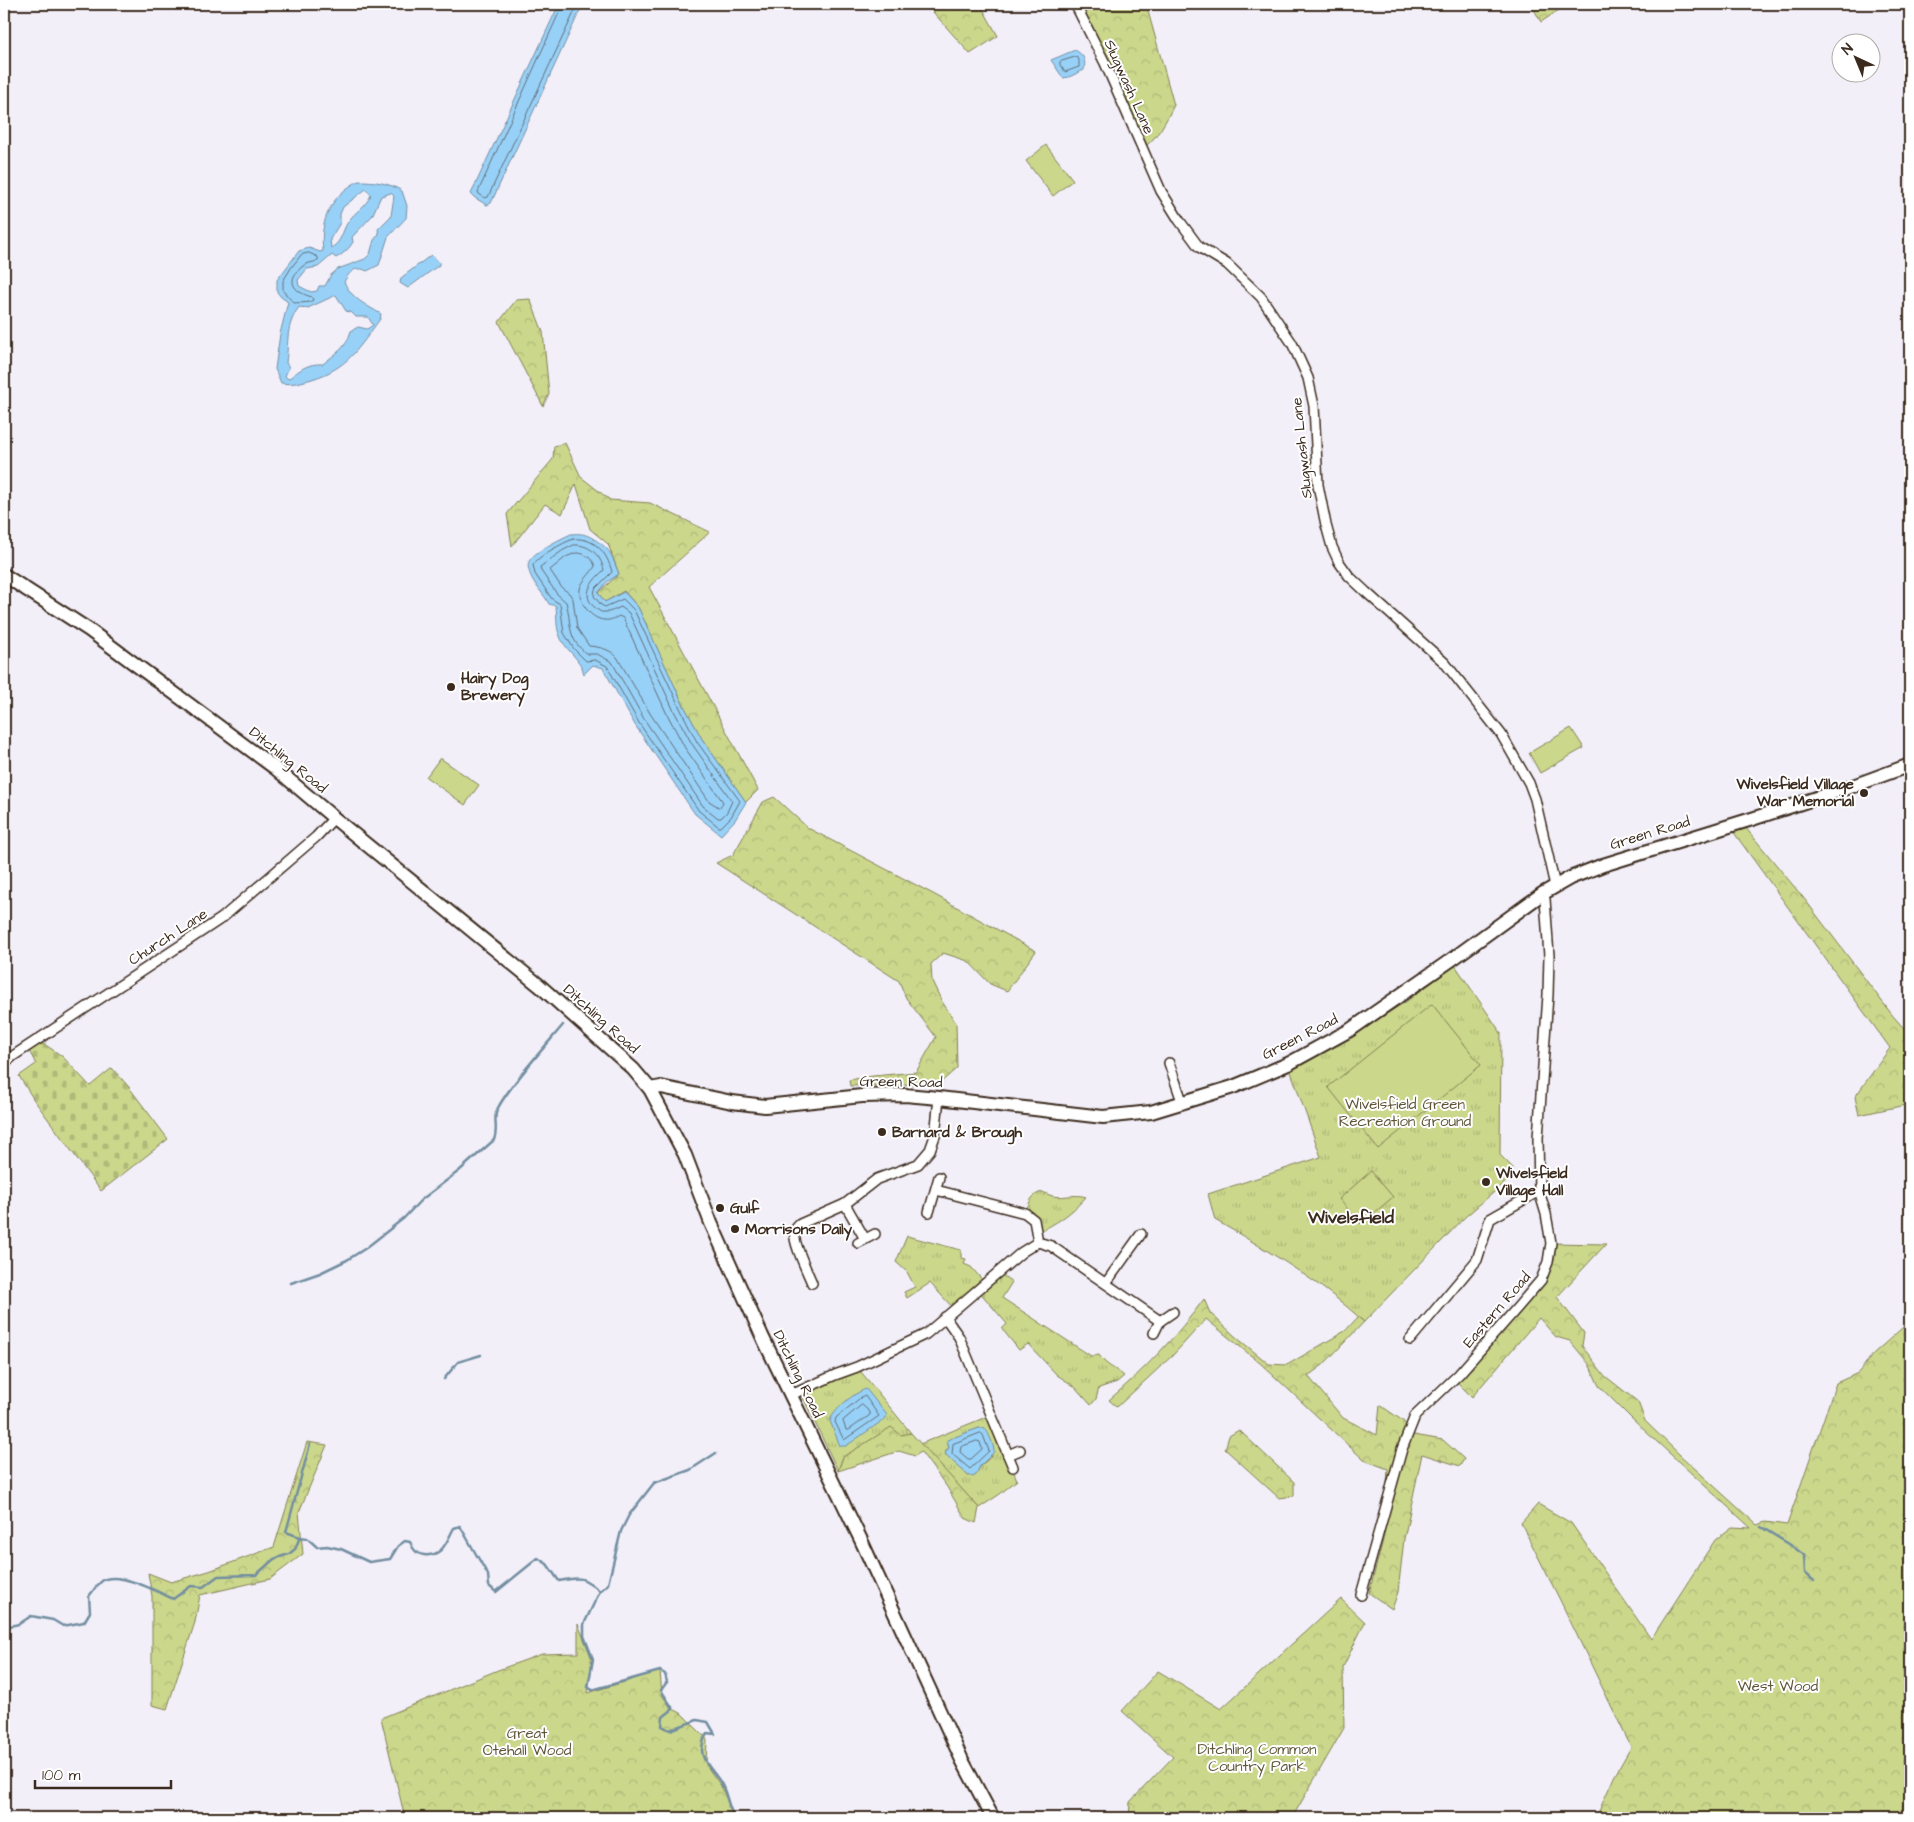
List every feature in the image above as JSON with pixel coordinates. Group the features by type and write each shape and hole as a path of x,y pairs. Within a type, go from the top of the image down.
{"main road":[{"name":"Ditchling Road","path":"4,575 112,647 275,768 540,986 633,1069 650,1089 685,1155 722,1249 861,1540 962,1760 993,1818"},
{"name":"Green Road","path":"650,1089 661,1087 732,1102 765,1106 862,1096 905,1096 939,1098 1103,1117 1151,1112 1183,1104 1233,1087 1288,1064 1350,1030 1554,886 1603,865 1752,819 1910,765"}],"street":[{"name":"Slugwash Lane","path":"1074,4 1105,62 1161,191 1179,220 1199,247 1226,264 1261,297 1292,343 1308,378 1314,406 1318,485 1326,525 1339,562 1360,587 1445,664 1501,734 1529,783 1535,798 1554,886"},
{"name":"Church Lane","path":"4,1064 13,1056 222,918 334,818"},
{"name":"Eastern Road","path":"1361,1595 1402,1449 1415,1416 1460,1374 1542,1280 1548,1262 1551,1243 1546,1214 1539,1191 1538,1138 1548,1004 1549,956 1545,899 1542,894"},
{"path":"1169,1063 1183,1104"},
{"path":"812,1283 803,1263 794,1234 795,1229 800,1224 846,1204 877,1179 918,1164 930,1150 935,1136 939,1098"},
{"path":"929,1212 939,1177"},
{"path":"936,1190 1025,1212 1034,1220 1038,1242"},
{"path":"1410,1340 1477,1260 1490,1220 1539,1191"},
{"path":"846,1204 862,1241 875,1234"},
{"path":"1106,1283 1141,1234"},
{"path":"791,1395 835,1375 857,1368 926,1334 1022,1252 1038,1242 1051,1246 1160,1321"},
{"path":"1154,1333 1160,1321 1173,1312"},
{"path":"945,1317 959,1337 1013,1467"},
{"path":"1008,1455 1020,1450"}],"green space":[{"path":"926,4 980,4 998,36 970,54"},
{"path":"1074,4 1146,4 1174,105 1152,141 1141,149"},
{"path":"1531,4 1568,4 1541,22"},
{"path":"1046,145 1073,180 1053,196 1026,161"},
{"path":"530,299 543,332 549,394 543,406 499,322 516,300"},
{"path":"565,443 581,477 610,500 650,503 710,532 649,587 758,790 746,802 702,739 683,704 638,607 624,591 605,602 598,593 619,574 608,544 590,529 576,484 562,514 545,504 512,546 507,514 553,459 554,446"},
{"path":"1571,728 1584,748 1540,773 1529,753"},
{"path":"440,758 479,785 465,805 426,777"},
{"path":"774,797 808,828 1036,951 1007,991 990,984 968,961 943,953 931,964 932,981 941,1000 956,1023 957,1068 939,1084 850,1086 849,1080 916,1072 936,1037 906,998 899,981 716,863 733,855 763,802"},
{"path":"1745,827 1806,901 1893,1016 1910,1035 1910,1104 1859,1115 1855,1097 1890,1048 1732,830"},
{"name":"Wivelsfield Green Recreation Ground","path":"1455,965 1501,1033 1500,1155 1513,1168 1507,1181 1465,1217 1364,1322 1312,1280 1273,1254 1215,1220 1208,1194 1321,1157 1290,1069 1359,1031 1407,1001"},
{"path":"1432,1004 1481,1065 1378,1149 1328,1087"},
{"path":"41,1044 62,1056 90,1086 112,1068 168,1139 101,1191 34,1100 19,1076 36,1064 29,1051"},
{"path":"1371,1171 1393,1197 1361,1224 1339,1199"},
{"path":"1043,1192 1060,1197 1086,1197 1063,1218 1036,1233 1025,1213 1033,1197"},
{"path":"907,1236 961,1250 961,1258 966,1259 964,1264 971,1267 985,1283 998,1272 1012,1282 1002,1298 1091,1356 1099,1355 1108,1365 1124,1376 1117,1382 1099,1388 1096,1399 1091,1405 1074,1386 1057,1375 1028,1344 1019,1350 1002,1329 1007,1324 978,1290 954,1309 930,1283 907,1298 904,1292 915,1287 907,1272 896,1262"},
{"name":"West Wood","path":"1551,1243 1606,1244 1557,1297 1584,1333 1582,1346 1605,1376 1638,1402 1645,1421 1757,1525 1765,1522 1787,1525 1836,1383 1858,1373 1874,1353 1910,1321 1910,1818 1596,1818 1614,1777 1631,1747 1521,1523 1538,1504 1571,1523 1651,1639 1715,1540 1732,1527 1751,1528 1632,1419 1599,1386 1589,1364 1570,1341 1556,1337 1539,1318 1472,1397 1454,1379 1541,1280"},
{"path":"1204,1299 1210,1313 1269,1364 1287,1365 1345,1331 1358,1317 1364,1322 1323,1365 1308,1376 1343,1418 1377,1435 1380,1405 1403,1421 1414,1435 1443,1440 1464,1459 1460,1466 1422,1454 1404,1539 1398,1592 1392,1609 1369,1593 1383,1540 1388,1469 1364,1460 1260,1363 1206,1319 1174,1354 1117,1407 1109,1400 1159,1352"},
{"path":"857,1367 911,1433 843,1457 838,1471 800,1391"},
{"path":"991,1415 1017,1480 979,1508 920,1444","holes":["979,1428 985,1428 992,1456 980,1466 976,1475 968,1476 946,1456 946,1450 949,1448 947,1441"]},
{"path":"891,1427 901,1435 911,1433 979,1508 976,1523 965,1518 947,1487 921,1452 915,1456 899,1451 838,1471 843,1457"},
{"path":"1239,1430 1294,1482 1294,1496 1279,1498 1225,1449 1229,1436"},
{"path":"307,1442 327,1445 299,1512 303,1554 270,1579 200,1595 195,1622 167,1709 152,1705 152,1596 148,1573 171,1582 209,1571 274,1547"},
{"name":"Ditchling Common Country Park","path":"1341,1599 1365,1622 1343,1667 1344,1728 1292,1818 1129,1818 1130,1802 1173,1757 1122,1711 1158,1671 1221,1709"},
{"name":"Great Otehall Wood","path":"578,1624 592,1659 588,1693 660,1671 662,1695 671,1708 681,1713 707,1739 706,1765 721,1786 734,1818 405,1818 381,1718 542,1654 578,1653"}],"water":[{"path":"559,4 583,4 491,203 487,205 471,194"},
{"path":"1075,50 1084,58 1084,70 1063,78 1051,60"},
{"path":"359,181 387,184 402,191 407,206 406,218 388,237 379,265 367,271 363,269 353,270 344,282 355,297 381,314 380,319 351,356 335,369 312,379 293,383 281,383 275,369 280,334 288,302 277,292 277,280 299,251 309,248 320,252 323,251 323,229 329,209 341,193","holes":["366,189 371,195 369,199 351,218 340,240 331,248 330,239 340,223 340,214 343,207","391,193 394,196 391,216 378,229 379,234 374,240 370,254 365,259 338,269 331,275 325,286 319,286 317,291 311,292 299,286 298,280 307,269 318,267 332,255 336,258 348,249 353,242 352,237 372,216 381,196","336,295 346,311 356,317 368,317 373,325 367,329 358,327 351,331 344,346 323,364 308,366 288,379 285,376 289,367 286,363 291,321 299,307 308,308"]},
{"path":"431,255 439,262 439,265 408,288 400,283 401,278"},
{"path":"571,534 588,536 604,546 610,554 619,574 607,582 598,593 605,602 624,592 638,607 683,704 702,739 746,802 735,820 721,835 695,814 635,725 603,668 593,665 584,674 580,663 561,640 557,628 556,606 549,604 536,586 528,565 535,554"},
{"path":"866,1389 887,1415 885,1419 846,1446 840,1446 830,1421 832,1416 845,1402"},
{"path":"979,1428 985,1428 994,1452 980,1466 973,1477 945,1453 949,1448 947,1440"}],"waterway":[{"path":"291,1283 320,1273 366,1248 404,1218 421,1200 459,1171 494,1140 496,1133 495,1120 499,1105 537,1055 563,1025"},
{"path":"444,1379 458,1362 481,1355"},
{"path":"300,1537 286,1532 310,1444"},
{"path":"716,1453 690,1470 654,1483 629,1515 621,1531 608,1584 600,1591 584,1624 584,1636 593,1659 588,1687 592,1690 660,1671 665,1674 667,1682 661,1690 673,1709 663,1717 662,1726 670,1730 697,1720 708,1722 715,1734 707,1733 703,1742 703,1756 722,1785 735,1818"},
{"path":"4,1626 19,1624 31,1616 53,1620 63,1626 84,1622 90,1612 89,1596 102,1581 109,1578 138,1583 173,1599 191,1586 203,1587 218,1576 256,1575 274,1559 289,1554 295,1549 300,1537 307,1538 317,1547 327,1546 341,1549 369,1562 390,1559 398,1546 405,1541 410,1542 419,1554 436,1554 446,1543 454,1528 460,1526 488,1575 489,1586 496,1592 538,1558 547,1564 559,1581 577,1578 585,1580 600,1591"},
{"path":"1761,1527 1804,1555 1805,1573 1814,1581"}],"place":[{"name":"Hairy Dog Brewery","path":"451,687"},
{"name":"Wivelsfield Village War Memorial","path":"1864,793"},
{"name":"Barnard & Brough","path":"882,1132"},
{"name":"Wivelsfield Village Hall","path":"1486,1182"},
{"name":"Gulf","path":"720,1208"},
{"name":"Morrisons Daily","path":"735,1229"}],"district":[{"name":"Wivelsfield","path":"1351,1217"}]}
